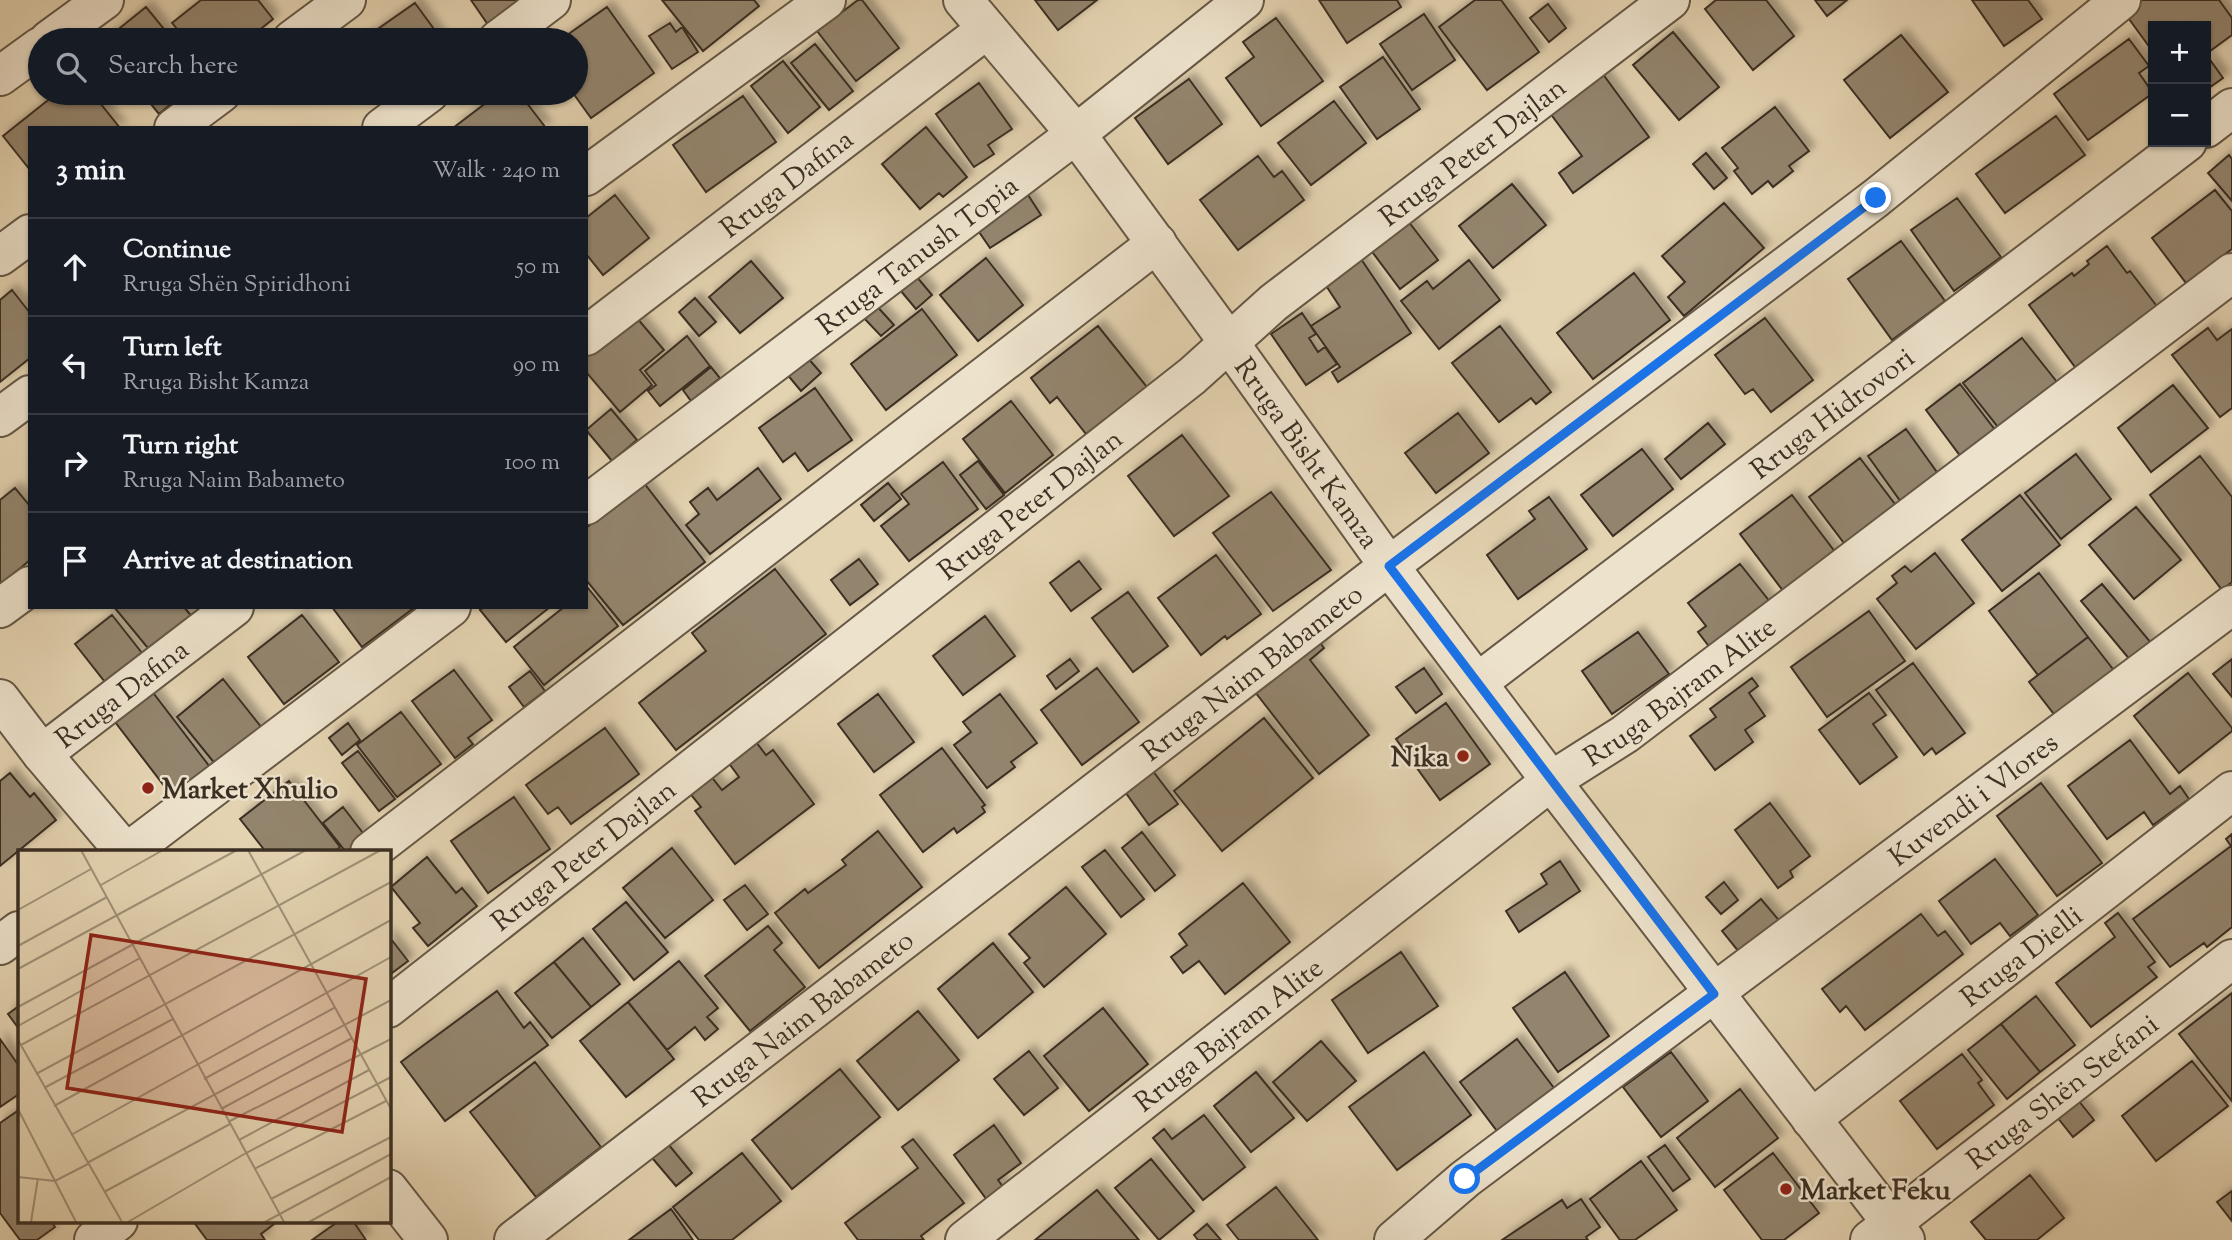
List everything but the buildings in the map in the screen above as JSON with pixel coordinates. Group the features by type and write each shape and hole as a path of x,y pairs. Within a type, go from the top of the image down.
{"street":[{"path":"66,28 104,0"},
{"path":"308,28 346,0"},
{"path":"514,28 551,0"},
{"path":"588,175 826,0"},
{"name":"Rruga Tanush Topia","path":"588,503 1076,134 1244,0"},
{"name":"Rruga Peter Dajlan","path":"390,1006 1192,376 1273,303 1670,0"},
{"name":"Rruga Naim Babameto","path":"514,1240 1389,566 1876,198 2121,0"},
{"name":"Rruga Bisht Kamza","path":"975,14 1076,134 1389,566 1811,1119 1889,1234"},
{"name":"Rruga Dafina","path":"588,334 975,14"},
{"path":"0,76 28,56"},
{"path":"177,126 205,105"},
{"path":"385,126 413,105"},
{"path":"2211,124 2232,108"},
{"name":"Rruga Hidrovori","path":"1477,683 2180,147"},
{"path":"0,256 28,235"},
{"path":"373,850 1157,243"},
{"name":"Rruga Bajram Alite","path":"965,1240 1551,781 1625,734 2232,273"},
{"path":"0,417 28,396"},
{"path":"0,608 28,587"},
{"name":"Kuvendi i Vlores","path":"1394,1240 1465,1179 2232,605"},
{"name":"Rruga Dafina","path":"42,754 231,609"},
{"path":"129,850 448,609"},
{"path":"0,699 42,754 124,850"},
{"name":"Rruga Dielli","path":"1811,1119 2232,791"},
{"path":"0,945 18,932"},
{"name":"Rruga Shën Stefani","path":"1889,1234 2232,959"},
{"path":"390,1192 428,1240"},
{"path":"94,1240 117,1222"}],"place":[{"name":"Nika","path":"1463,756"},
{"name":"Market Xhulio","path":"148,788"},
{"name":"Market Feku","path":"1786,1189"}],"route":[{"path":"1465,1179 1714,994 1389,566 1876,198"}]}
